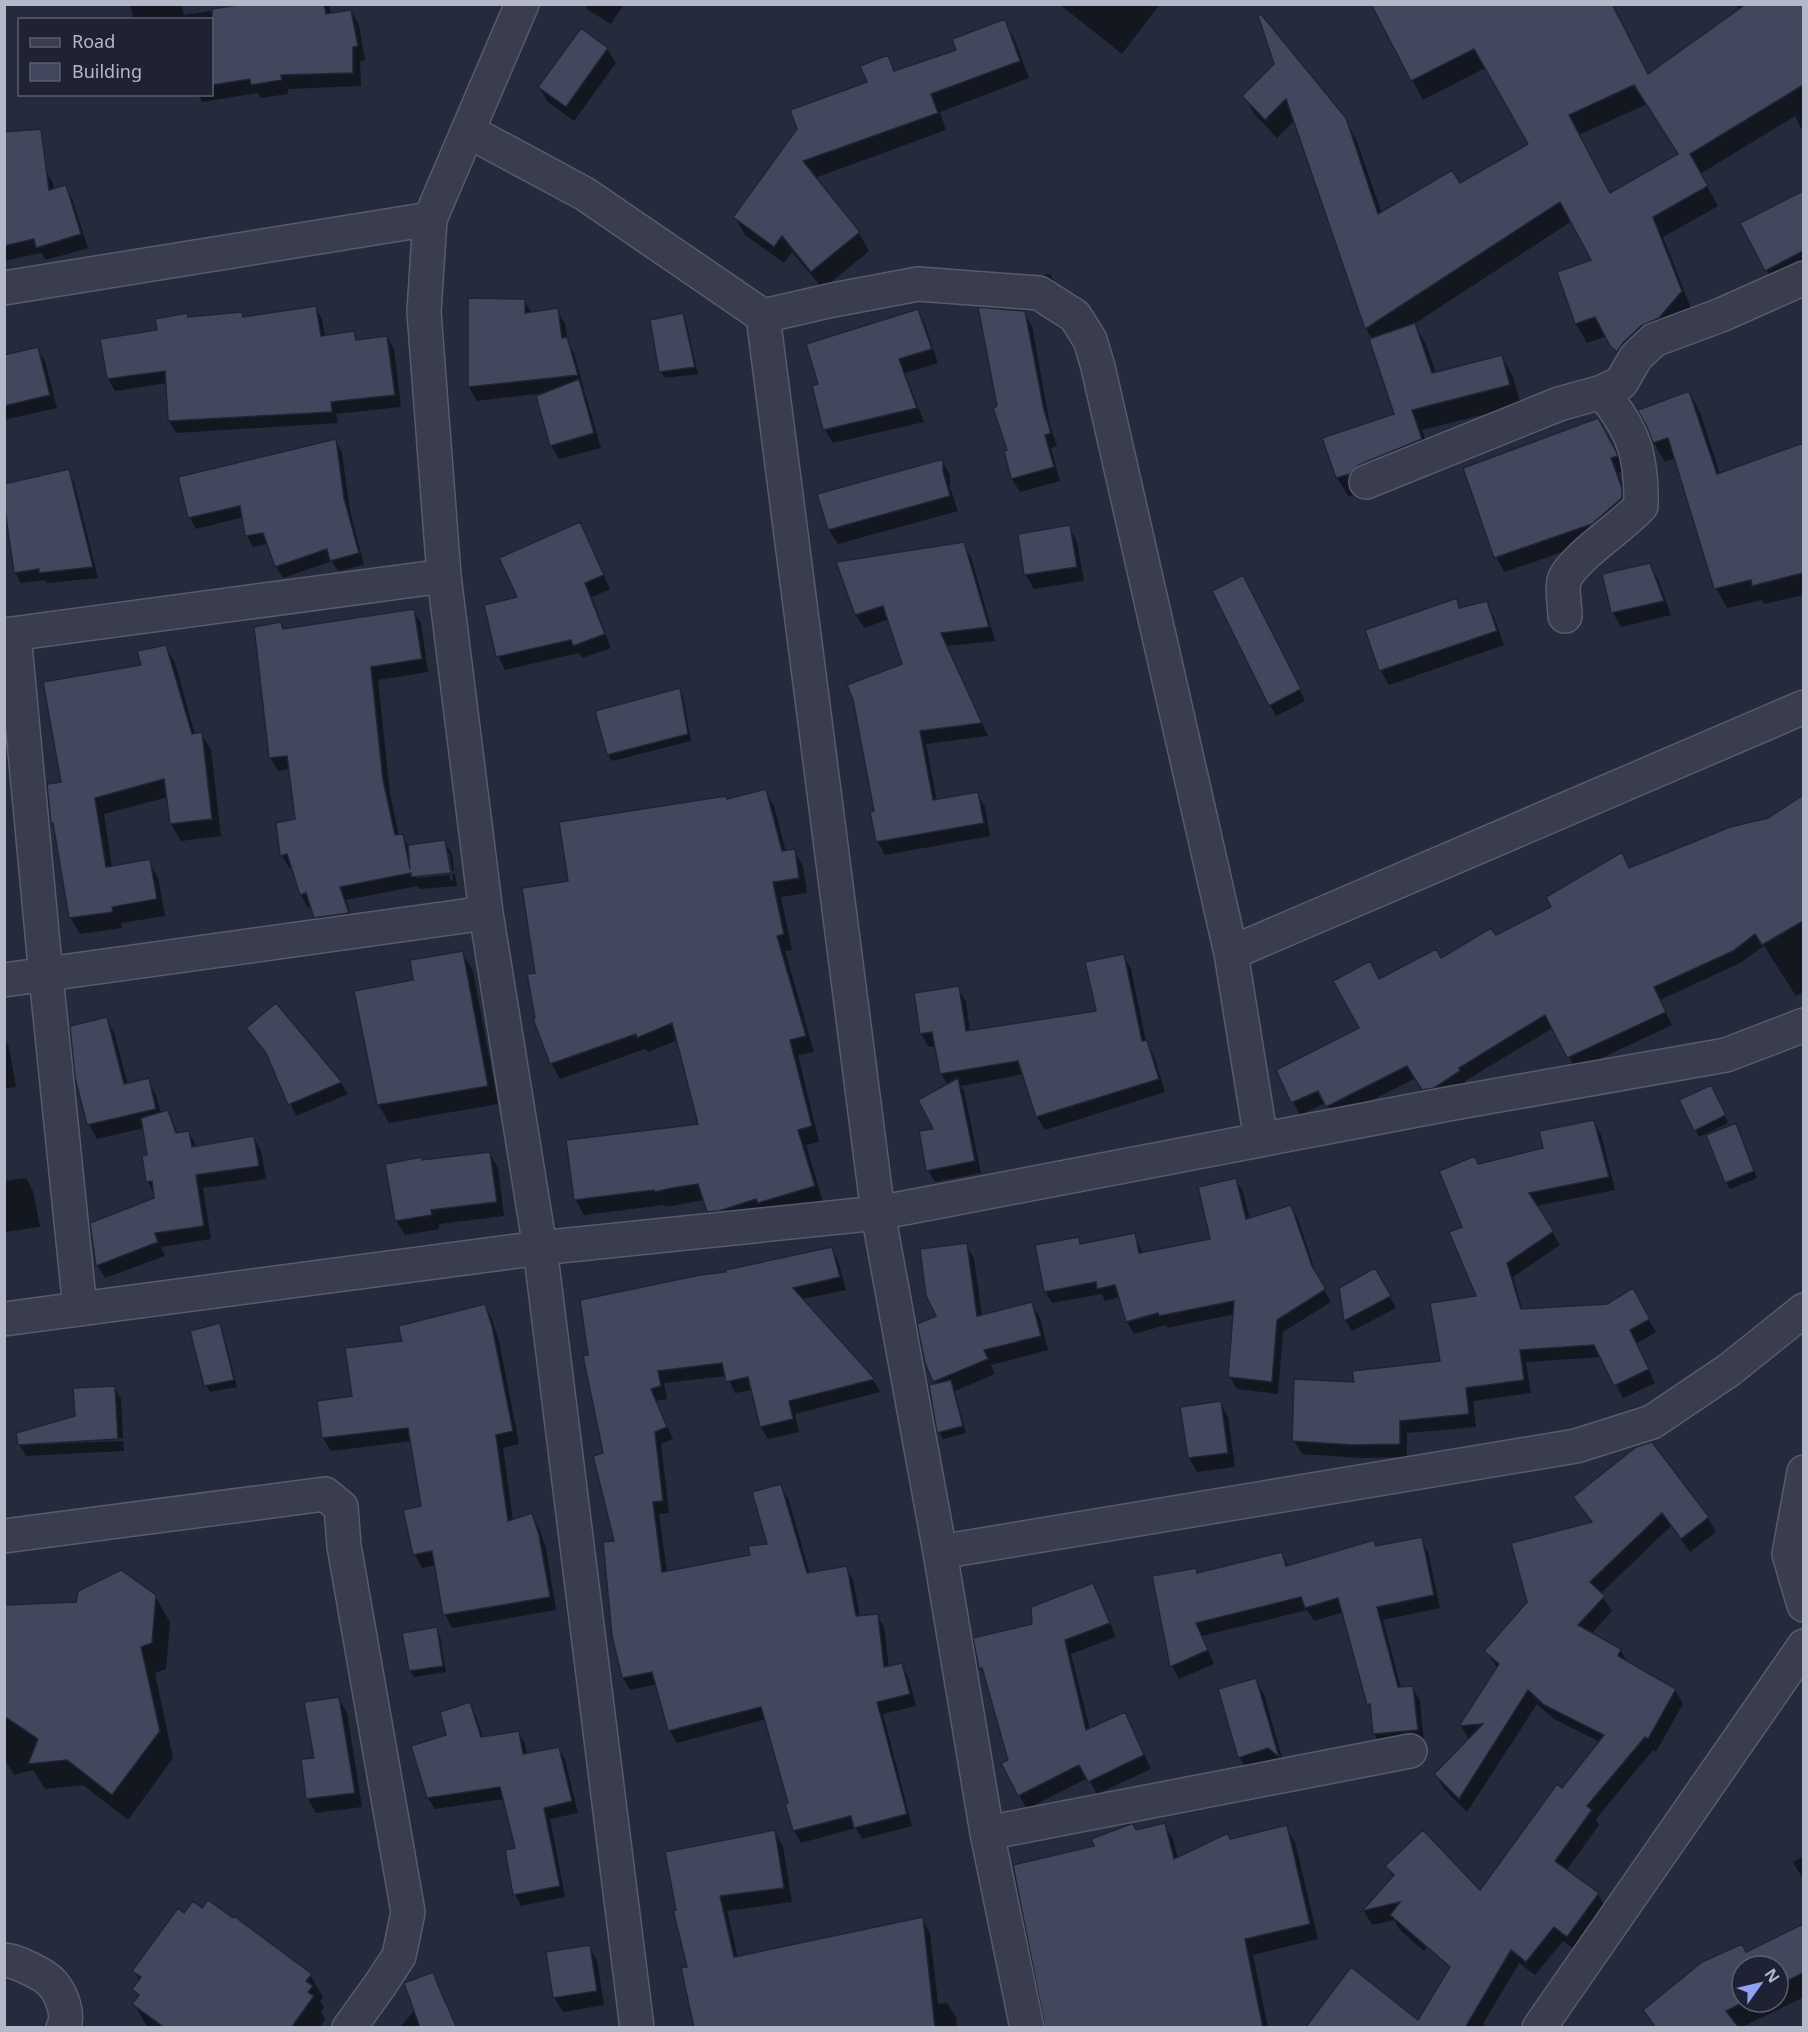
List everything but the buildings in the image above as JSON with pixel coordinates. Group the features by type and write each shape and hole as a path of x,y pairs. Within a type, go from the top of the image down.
{"street":[{"path":"522,4 430,219 424,312 444,576 486,913 540,1248 638,2028"},
{"path":"468,131 585,194 763,316 918,284 1039,293 1075,316 1090,340 1098,367 1231,953 1261,1140"},
{"path":"4,288 430,219"},
{"path":"1366,482 1559,404 1602,392 1621,383 1636,357 1654,340 1721,315 1803,278"},
{"path":"763,316 878,1213 940,1552 987,1833 1028,2028"},
{"path":"1565,616 1564,580 1579,560 1629,520 1641,506 1642,482 1634,443 1621,416 1602,392"},
{"path":"80,1309 9,635 444,576"},
{"path":"1231,953 1803,707"},
{"path":"4,980 46,976 486,913"},
{"path":"4,1319 540,1248 878,1213 1436,1106 1726,1055 1803,1025"},
{"path":"940,1552 1576,1446 1653,1422 1730,1370 1803,1310"},
{"path":"1803,1472 1788,1554 1803,1605"},
{"path":"4,1536 325,1494 341,1508 346,1558 408,1912 399,1956 349,2028"},
{"path":"1539,2028 1803,1646"},
{"path":"987,1833 1410,1751"},
{"path":"4,1960 12,1960 51,1982 63,2001 66,2023 63,2028"}]}
